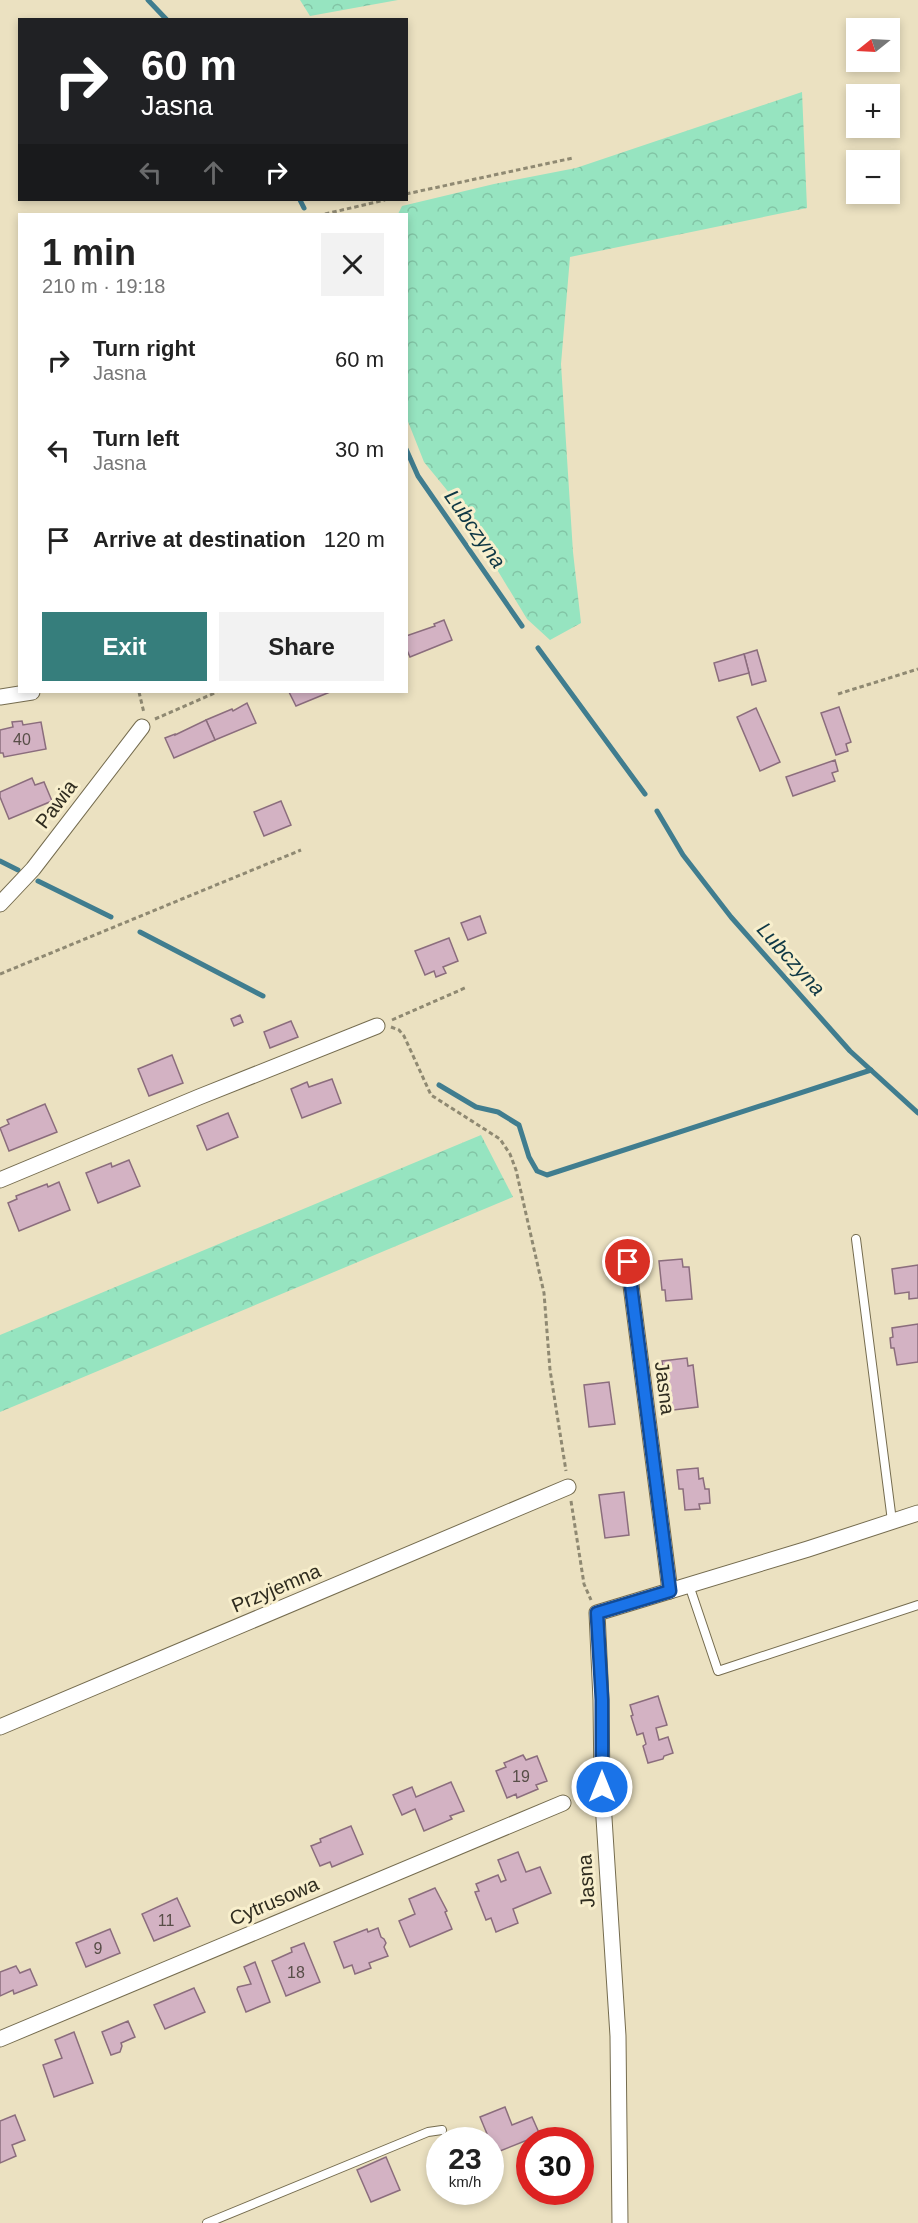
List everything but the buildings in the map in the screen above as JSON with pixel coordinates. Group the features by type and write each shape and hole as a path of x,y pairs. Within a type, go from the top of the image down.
{"street":[{"path":"0,697 26,693"},
{"name":"Pawia","path":"0,904 33,869 144,725"},
{"path":"0,1180 377,1026"},
{"name":"Jasna","path":"628,1262 670,1591"},
{"name":"Przyjemna","path":"0,1727 568,1487"},
{"path":"597,1613 918,1513"},
{"name":"Jasna","path":"597,1613 602,1700 602,1787 618,2036 620,2223"},
{"name":"Cytrusowa","path":"0,2039 563,1803"}],"lane":[{"path":"856,1239 892,1521"},
{"path":"689,1585 718,1671 918,1605"},
{"path":"207,2223 426,2133"}],"path":[{"path":"408,194 573,158"},
{"path":"330,213 381,201"},
{"path":"838,694 918,669"},
{"path":"144,725 215,693"},
{"path":"0,974 301,850"},
{"path":"466,987 384,1024 399,1030 404,1036 431,1095 500,1139 510,1154 516,1170 544,1293 550,1370 584,1584 597,1613"}],"green space":[{"path":"300,0 398,0 310,16"},
{"path":"802,92 807,208 570,257 561,364 573,552 581,623 550,640 527,619 455,500 424,462 408,422 408,213 398,213 402,206 494,184 576,168"},
{"path":"481,1135 513,1197 0,1412 0,1335"}],"waterway":[{"name":"Lubczyna","path":"148,0 165,18"},
{"name":"Lubczyna","path":"300,201 304,208"},
{"name":"Lubczyna","path":"408,454 418,476 522,626"},
{"name":"Lubczyna","path":"538,648 645,794"},
{"name":"Lubczyna","path":"657,811 683,855 731,917 850,1051 918,1113"},
{"path":"0,861 18,870"},
{"path":"38,881 111,917"},
{"path":"140,932 263,996"},
{"path":"439,1085 476,1107 498,1112 519,1125 529,1157 537,1171 547,1175 871,1070"}],"route":[{"path":"602,1787 602,1700 597,1613 670,1591 628,1262"}]}
